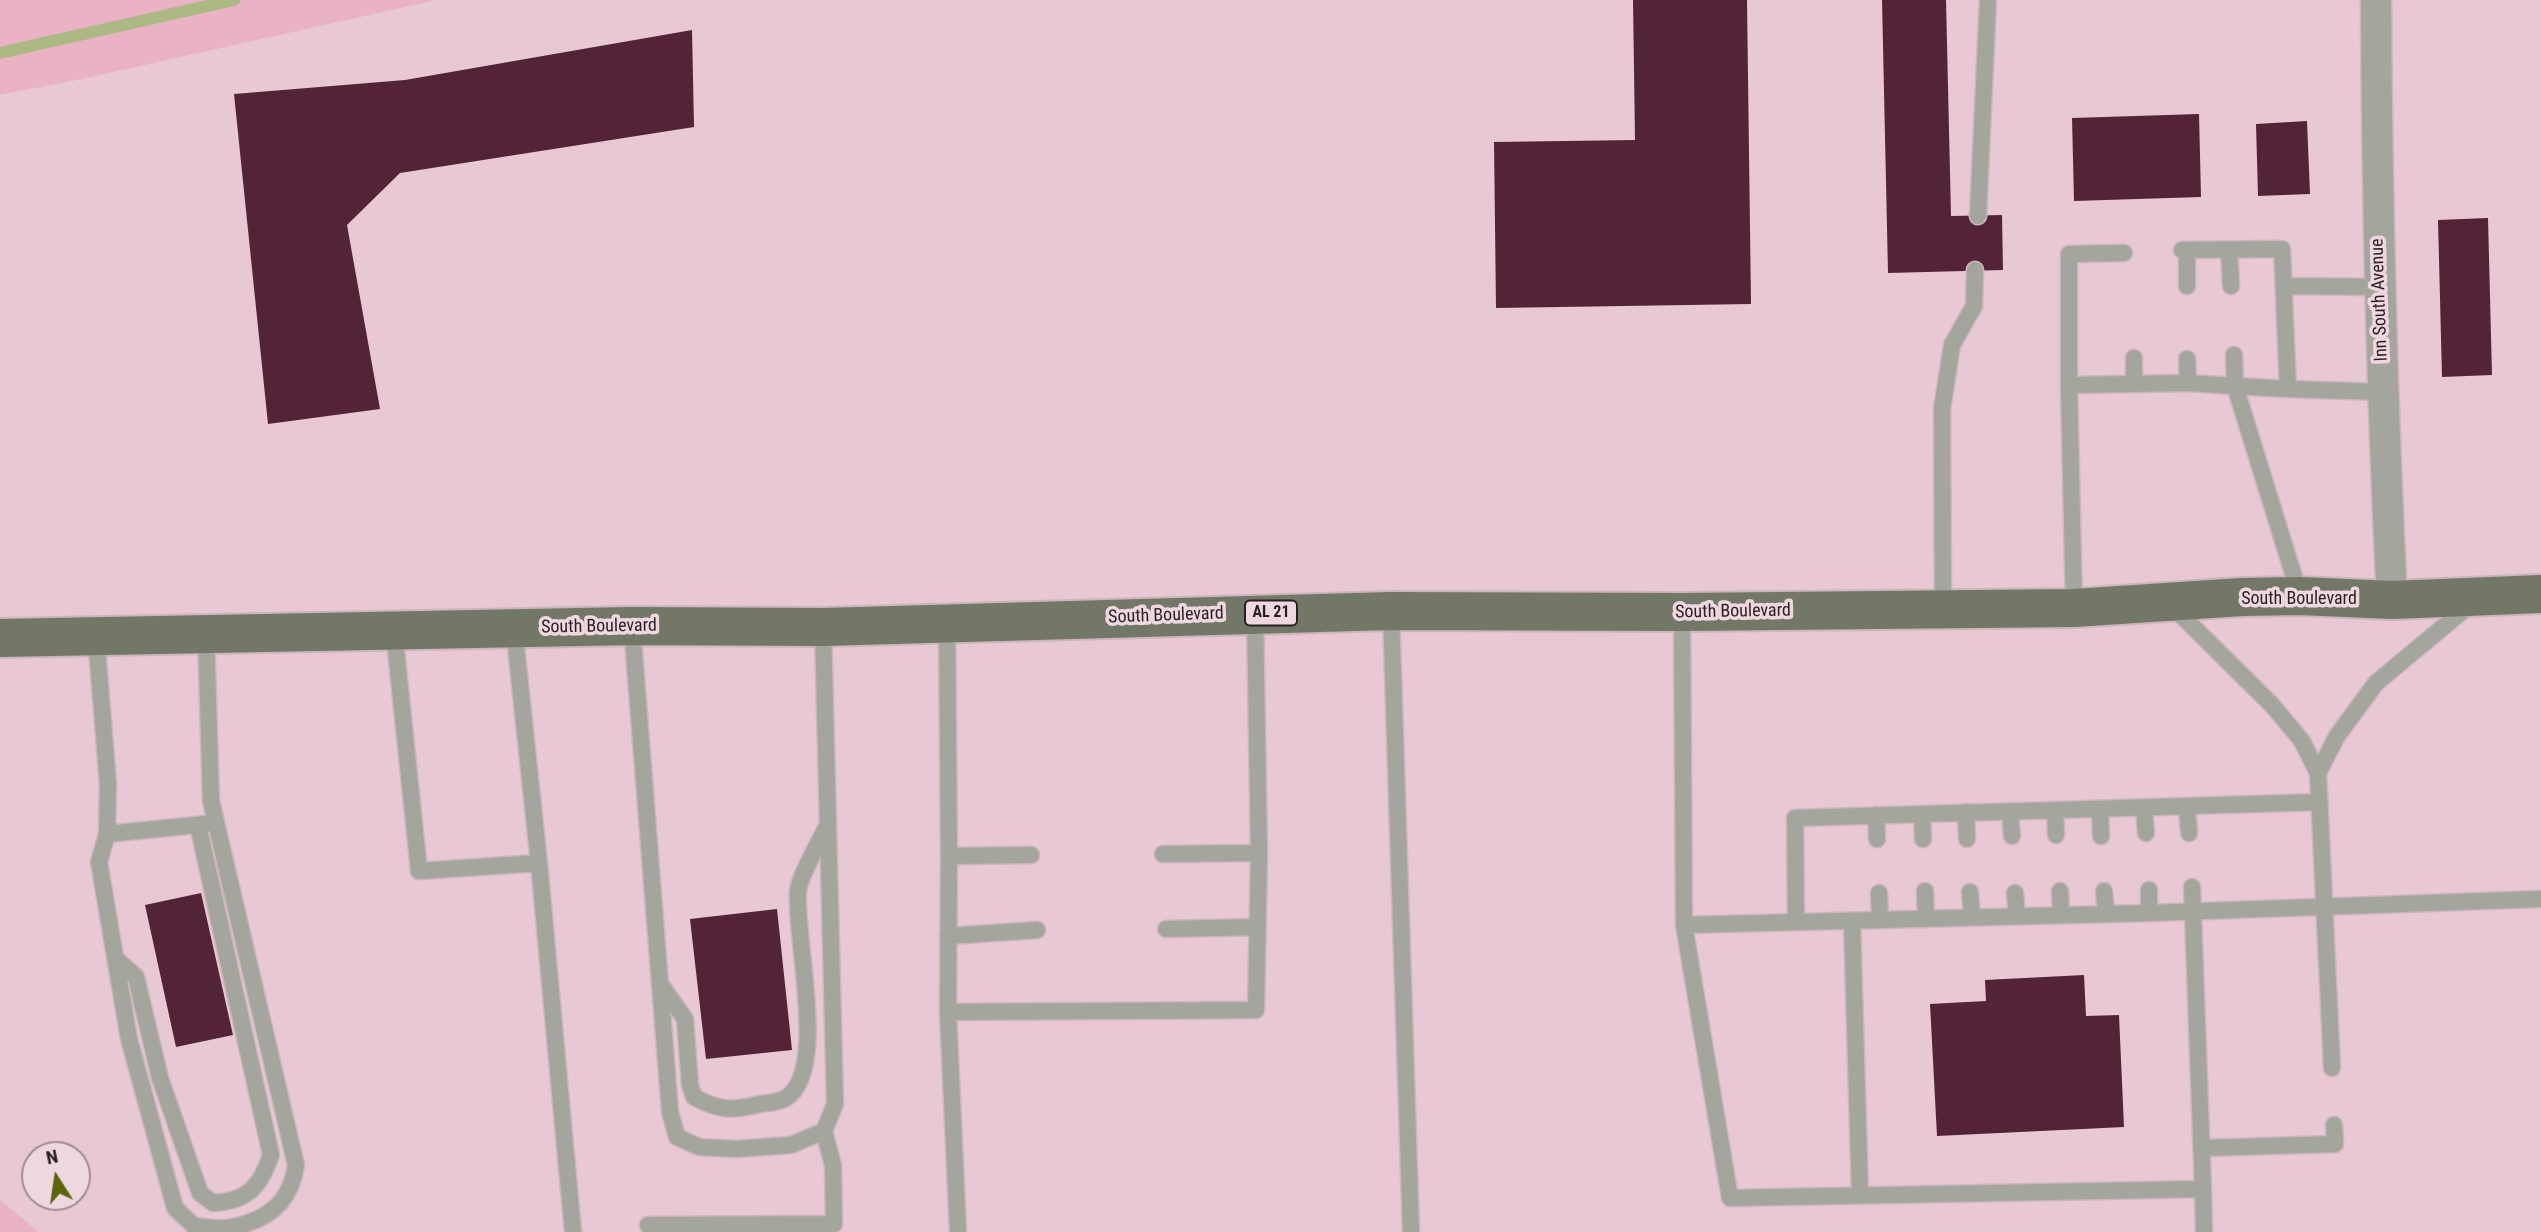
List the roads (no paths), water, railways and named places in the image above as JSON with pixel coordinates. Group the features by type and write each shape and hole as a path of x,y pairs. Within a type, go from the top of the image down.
{"main road":[{"name":"South Boulevard","path":"0,638 632,626 823,627 1391,611 1682,612 2074,608 2242,597 2300,596 2392,600 2541,594"}],"street":[{"name":"Inn South Avenue","path":"2376,0 2379,287 2392,600"}],"lane":[{"path":"1978,216 1988,0"},
{"path":"2187,286 2184,250 2282,249 2288,389"},
{"path":"2229,250 2231,286"},
{"path":"2074,608 2069,254 2124,253"},
{"path":"1943,609 1942,409 1952,345 1974,306 1975,271"},
{"path":"2284,286 2379,287"},
{"path":"2234,355 2235,386 2300,596"},
{"path":"2134,358 2134,384"},
{"path":"2187,359 2188,383"},
{"path":"2069,384 2188,383 2382,392"},
{"path":"2318,773 2337,736 2376,683 2482,595"},
{"path":"2169,603 2272,705 2302,741 2318,773 2332,1068"},
{"path":"1391,611 1411,1232"},
{"path":"1682,612 1684,925 1730,1198 2203,1189"},
{"path":"948,1012 1256,1010 1259,853 1255,614"},
{"path":"947,623 948,1012 958,1232"},
{"path":"632,626 670,1112 677,1137 699,1147 736,1149 791,1145 824,1131"},
{"path":"648,1225 834,1224 833,1165 824,1131 835,1104 823,627"},
{"path":"514,628 573,1232"},
{"path":"394,631 419,871 538,863"},
{"path":"96,636 108,784 107,834 99,862 129,1039 175,1208 194,1226 232,1228 265,1217 285,1199 294,1183 296,1165 211,801 206,634"},
{"path":"1796,922 1795,818 2320,802"},
{"path":"2187,806 2189,833"},
{"path":"2100,808 2101,836"},
{"path":"2144,808 2146,833"},
{"path":"2055,810 2056,835"},
{"path":"2010,811 2012,836"},
{"path":"1966,812 1967,839"},
{"path":"1922,814 1923,839"},
{"path":"1876,815 1877,839"},
{"path":"107,834 216,823"},
{"path":"116,958 136,977 160,1078 200,1193 213,1203 230,1202 250,1193 263,1179 271,1155 198,825"},
{"path":"660,983 685,1019 690,1085 694,1097 713,1107 736,1110 785,1098 800,1083 807,1050 798,888 828,825"},
{"path":"1163,854 1259,853"},
{"path":"949,856 1031,855"},
{"path":"2192,887 2204,1232"},
{"path":"2149,890 2150,913"},
{"path":"1925,891 1926,919"},
{"path":"2060,891 2061,915"},
{"path":"2104,891 2106,914"},
{"path":"1970,892 1972,917"},
{"path":"1879,893 1880,920"},
{"path":"2015,893 2017,916"},
{"path":"1684,925 2193,912 2541,899"},
{"path":"1852,921 1860,1195"},
{"path":"1166,929 1258,927"},
{"path":"948,936 1037,930"},
{"path":"2202,1147 2335,1144 2334,1125"}],"waterway":[{"path":"0,53 234,0"}]}
